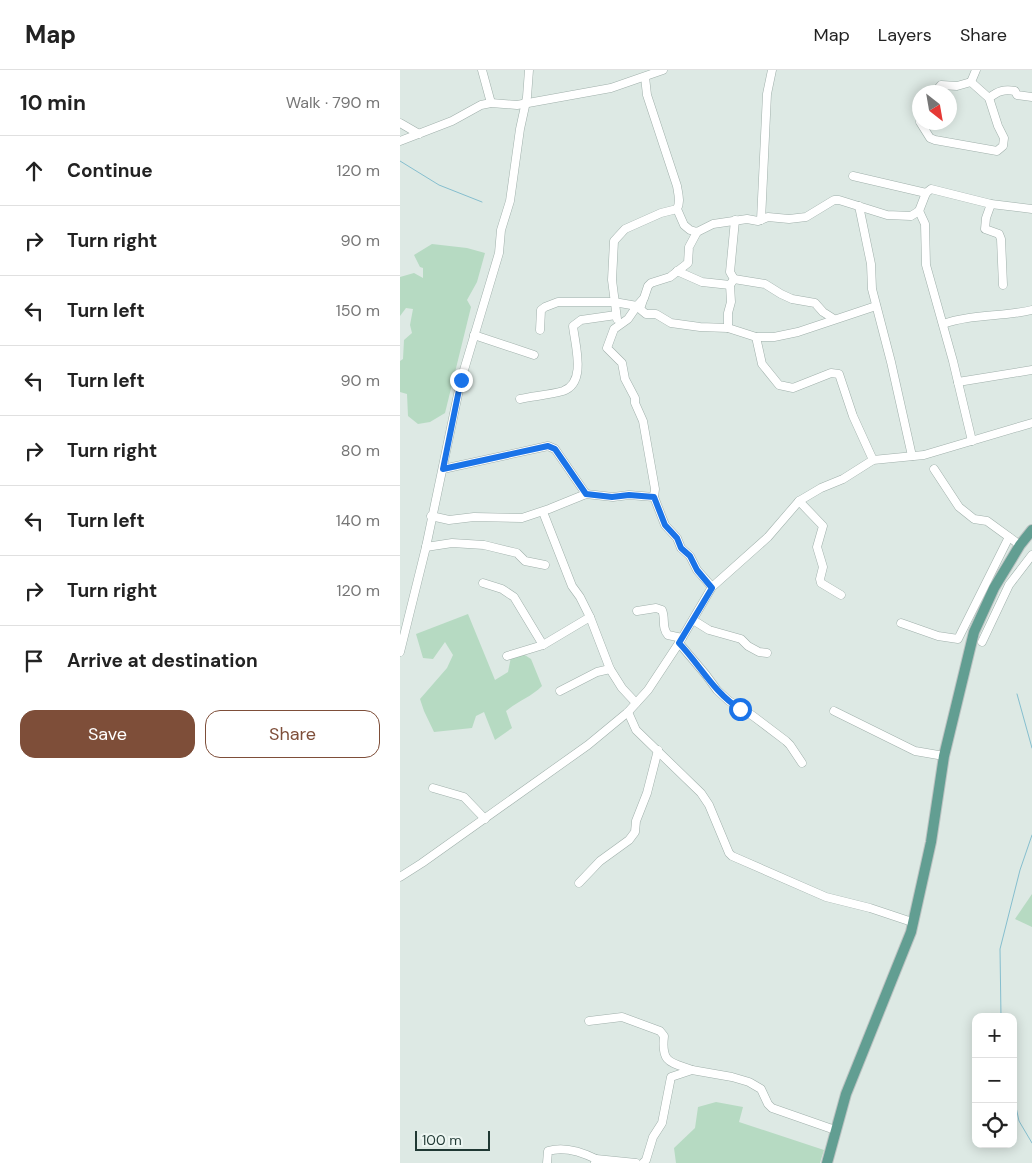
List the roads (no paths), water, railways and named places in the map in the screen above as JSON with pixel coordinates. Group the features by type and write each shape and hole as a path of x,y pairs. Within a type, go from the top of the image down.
{"main road":[{"path":"827,1163 846,1094 911,932 930,842 944,756 974,632 994,588 1020,545 1032,530"}],"street":[{"path":"482,70 491,103"},
{"path":"400,652 426,546 461,380 499,253 500,230 510,201 529,70"},
{"path":"400,141 452,121 474,108 491,103 517,105 611,88 663,70"},
{"path":"761,220 767,94 772,70"},
{"path":"971,82 976,70"},
{"path":"645,77 647,95 677,186 679,198 677,209 684,226 697,232"},
{"path":"957,86 971,82"},
{"path":"925,130 930,138 935,140 997,151 1003,146 1004,138 988,98 971,82"},
{"path":"988,98 997,92 1005,90 1016,91 1017,95 1032,97"},
{"path":"400,123 420,134"},
{"path":"853,176 926,193"},
{"path":"876,306 798,332 774,337 756,337 728,328 671,323 656,314 646,314 640,310 648,286 651,283 670,277 688,263 689,247 697,232 713,224 747,219 806,217 834,200 893,216 911,216 919,211 926,193 931,189 990,204 1032,209"},
{"path":"990,204 985,229 999,234 1001,239 1003,285"},
{"path":"859,206 871,264 872,289 912,456"},
{"path":"618,326 612,280 614,241 625,229 661,213 677,209"},
{"path":"919,211 926,229 926,265 944,324 972,441"},
{"path":"728,328 732,282 730,272 735,220"},
{"path":"677,271 702,282 765,284 792,299 815,303 823,312 834,319"},
{"path":"644,298 636,306 628,319 612,332 607,348 622,363 625,379 635,398 635,403 643,421 655,489 654,497 665,525 677,538 681,548 690,556 697,570 712,588"},
{"path":"540,330 542,310 558,302 614,302 636,306"},
{"path":"944,324 956,320 1018,314 1032,310"},
{"path":"520,399 564,390 573,384 577,376 577,370 573,326 581,320 616,315"},
{"path":"474,335 534,355"},
{"path":"756,337 762,364 779,385 793,388 831,373 839,374 853,416 873,460"},
{"path":"958,382 1032,370"},
{"path":"400,877 588,745 628,712 648,690 681,641 712,588 768,537 799,502 821,488 843,479 873,460 924,455 1032,423"},
{"path":"443,469 548,446 555,449 586,494"},
{"path":"934,469 959,507 974,520 987,521 1020,545"},
{"path":"431,516 449,520 474,517 522,518 586,494 612,497 629,495 654,497"},
{"path":"799,502 823,526 817,547 822,567 821,583 841,595"},
{"path":"542,512 572,586 590,617 610,669 622,688 636,703"},
{"path":"901,623 938,636 958,639 1009,537"},
{"path":"426,546 452,543 484,545 517,553 524,561 545,565"},
{"path":"982,642 1009,585 1032,556"},
{"path":"483,583 502,589 514,597 543,645"},
{"path":"637,611 656,608 662,610 664,615 664,631 681,641 717,690 734,705 753,716 790,744 802,763"},
{"path":"507,656 543,645 590,617"},
{"path":"693,620 709,630 740,639 759,652 767,653"},
{"path":"560,691 597,672 610,669"},
{"path":"834,711 915,750 944,756"},
{"path":"628,712 636,730 701,793 709,805 729,853 732,856 826,897 870,908 912,922"},
{"path":"579,883 600,861 630,840 635,832 636,821 647,793 658,750"},
{"path":"434,788 464,797 485,818"},
{"path":"589,1021 622,1017 660,1031 664,1036 663,1050 671,1062 692,1070 749,1082 761,1089 772,1108 835,1130"},
{"path":"643,1163 646,1160 653,1137 662,1123 671,1077 692,1070"},
{"path":"547,1163 548,1151 559,1149 584,1153 596,1161 636,1163"}],"waterway":[{"path":"400,161 439,185 482,202"},
{"path":"1017,694 1032,748"},
{"path":"1001,1013 1000,949 1020,870 1032,835"},
{"path":"1015,1103 1019,1121 1032,1143"}]}
